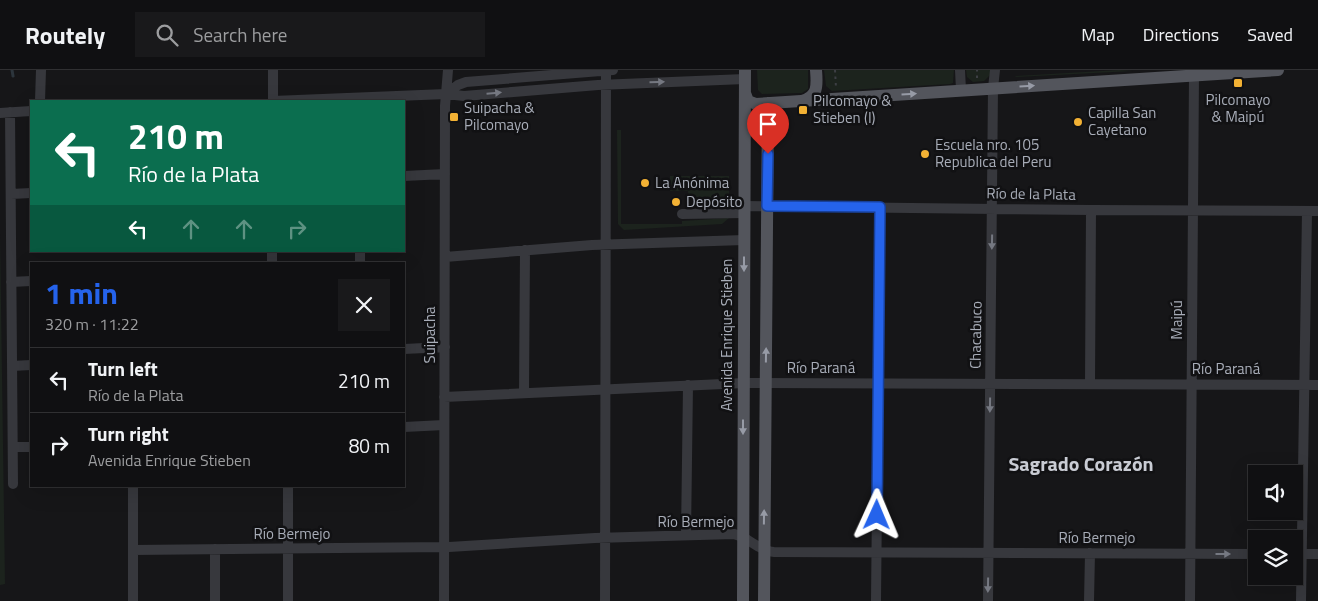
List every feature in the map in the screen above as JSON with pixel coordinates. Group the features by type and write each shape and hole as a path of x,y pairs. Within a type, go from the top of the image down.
{"main road":[{"path":"802,101 810,98 816,90 816,70"},
{"path":"745,93 746,99 754,104 993,88 1159,74 1278,70"},
{"name":"Avenida Enrique Stieben","path":"742,601 745,74"},
{"path":"764,601 768,103"}],"street":[{"path":"40,100 41,70"},
{"path":"273,70 273,100"},
{"name":"Suipacha","path":"444,601 445,174 448,70"},
{"path":"446,94 458,84 466,82 609,70 606,84 605,601"},
{"path":"960,70 961,90"},
{"name":"Chacabuco","path":"988,601 993,88 995,70"},
{"name":"Maipú","path":"1190,601 1195,73"},
{"path":"298,100 446,94 464,96 745,74"},
{"path":"13,484 11,194 5,112 30,111"},
{"path":"405,176 445,174"},
{"path":"11,194 30,193"},
{"name":"Río de la Plata","path":"682,214 729,213 767,206 1318,211"},
{"path":"876,601 880,207"},
{"path":"1090,384 1092,210"},
{"path":"1299,530 1307,211"},
{"path":"445,257 606,244 744,240"},
{"path":"524,393 525,250"},
{"path":"11,282 30,281"},
{"path":"405,349 444,347"},
{"path":"12,366 30,365"},
{"name":"Río Paraná","path":"444,396 744,383 1318,385"},
{"path":"686,535 688,385"},
{"path":"405,427 444,425"},
{"path":"13,448 30,446"},
{"path":"133,487 133,601"},
{"path":"288,487 288,601"},
{"name":"Río Bermejo","path":"133,550 444,547 605,538 734,534 764,550 774,552 1248,554"},
{"path":"215,601 216,549"},
{"path":"1089,601 1090,553"},
{"path":"1303,554 1318,554"},
{"path":"1300,585 1301,601"}],"path":[{"path":"835,70 836,91"},
{"path":"977,70 977,82"}],"shaded area":[{"path":"757,70 808,70 808,89 802,93 762,94 758,90"},
{"path":"824,70 954,70 953,83 950,84 832,91 826,86"},
{"path":"966,70 990,70 990,75 984,81 973,82 967,77"},
{"path":"1119,70 1133,71 1015,77 1016,76"},
{"path":"617,130 621,130 621,224 682,224 682,221 729,218 722,224 624,230 618,224"},
{"path":"670,176 729,176 729,209 689,207 688,191 670,191"},
{"path":"0,234 5,584 0,585"}],"waterway":[{"path":"12,70 13,76"}],"place":[{"name":"Pilcomayo & Maipú","path":"1238,83"},
{"name":"Pilcomayo & Stieben (I)","path":"803,110"},
{"name":"Suipacha & Pilcomayo","path":"454,117"},
{"name":"Capilla San Cayetano","path":"1078,122"},
{"name":"Escuela nro. 105 Republica del Peru","path":"925,154"},
{"name":"La Anónima","path":"645,183"},
{"name":"Depósito","path":"676,202"}],"district":[{"name":"Sagrado Corazón","path":"1081,464"}],"route":[{"path":"768,154 767,206 880,207 877,515"}]}
